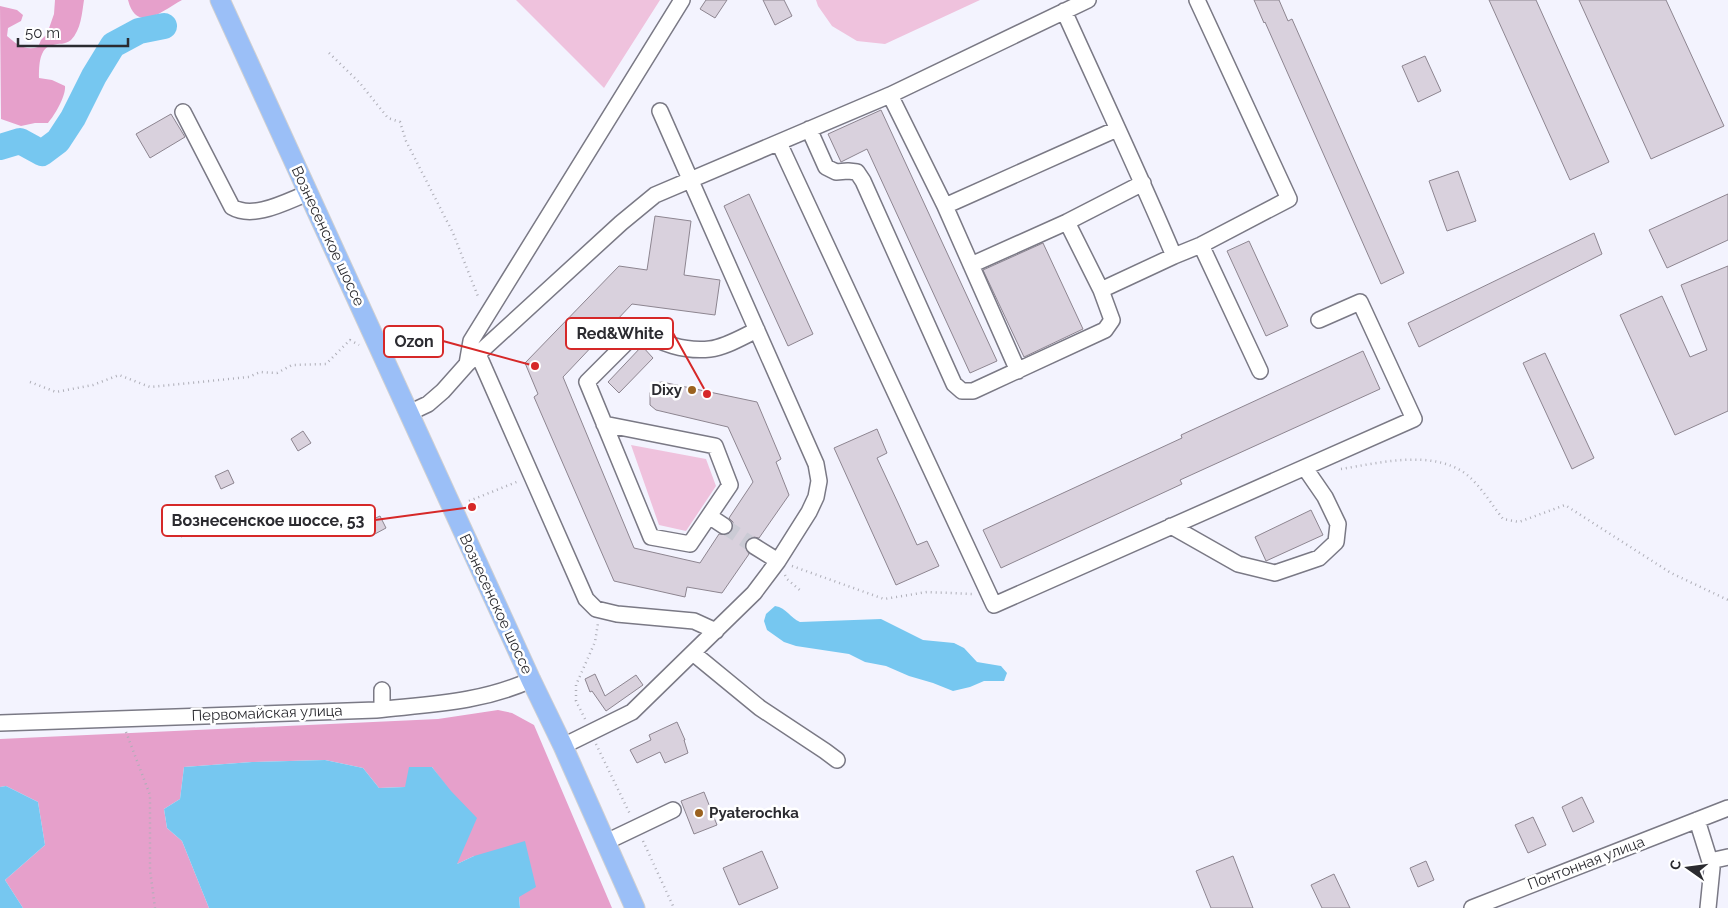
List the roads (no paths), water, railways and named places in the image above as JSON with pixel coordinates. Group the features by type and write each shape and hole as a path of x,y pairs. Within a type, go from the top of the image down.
{"main road":[{"name":"Вознесенское шоссе","path":"220,0 531,680 564,746 635,908"}],"street":[{"path":"682,0 471,341 472,359 532,475 586,599 596,609 617,614 694,621 716,631"},
{"path":"409,413 428,404 443,391 472,359 621,223 656,195 890,95 1088,0"},
{"path":"1101,290 1201,245 1289,199 1197,0"},
{"path":"1064,11 1143,183 1174,256"},
{"path":"890,95 945,206 1018,371"},
{"path":"564,746 632,712 754,593 778,561 809,512 816,497 819,481 816,464 660,111"},
{"path":"183,112 232,207 240,212 256,211 270,208 308,192"},
{"path":"809,129 826,166 836,172 848,170 858,172 954,384 962,391 973,391 1105,330 1112,320 1101,290 1067,222"},
{"path":"945,206 1117,129"},
{"path":"779,143 994,605 1414,419 1360,302 1319,320"},
{"path":"971,265 1067,222 1143,183"},
{"path":"1201,245 1260,371"},
{"path":"604,424 715,446 730,485 690,544 651,537 604,424 587,382 639,330 653,339 670,345 710,349 730,343 757,330"},
{"path":"1171,526 1238,564 1276,573 1319,558 1336,542 1338,524 1325,497 1305,468"},
{"path":"709,516 724,526"},
{"path":"754,546 778,561"},
{"path":"693,654 760,708 825,750 837,760"},
{"name":"Первомайская улица","path":"0,723 382,709 439,705 494,694 531,680"},
{"path":"382,690 382,709"},
{"name":"Понтонная улица","path":"1472,908 1728,808"},
{"path":"606,842 636,826 673,810"},
{"path":"1697,820 1712,868 1708,908"},
{"path":"1710,861 1728,857"}],"water":[{"path":"775,606 783,609 800,622 881,619 923,640 954,643 964,648 977,662 1001,666 1007,673 1004,681 984,681 953,691 886,666 865,662 849,654 796,646 784,642 767,630 764,621 766,614"},
{"path":"325,760 363,768 379,788 405,787 409,767 432,767 451,791 477,818 457,864 474,856 525,841 536,887 519,897 520,908 209,908 182,841 167,828 164,809 180,799 184,767 252,762"},
{"path":"6,786 38,802 45,845 5,880 23,908 0,908 0,787"}],"waterway":[{"path":"0,147 20,141 42,153 58,141 73,118 94,76 113,45 139,31 164,26"}],"tunnel":[{"path":"724,526 754,546"}],"place":[{"name":"Ozon","path":"535,366"},
{"name":"Dixy","path":"692,390"},
{"name":"Red&White","path":"707,394"},
{"name":"Вознесенское шоссе, 53","path":"472,507"},
{"name":"Pyaterochka","path":"699,813"}]}
